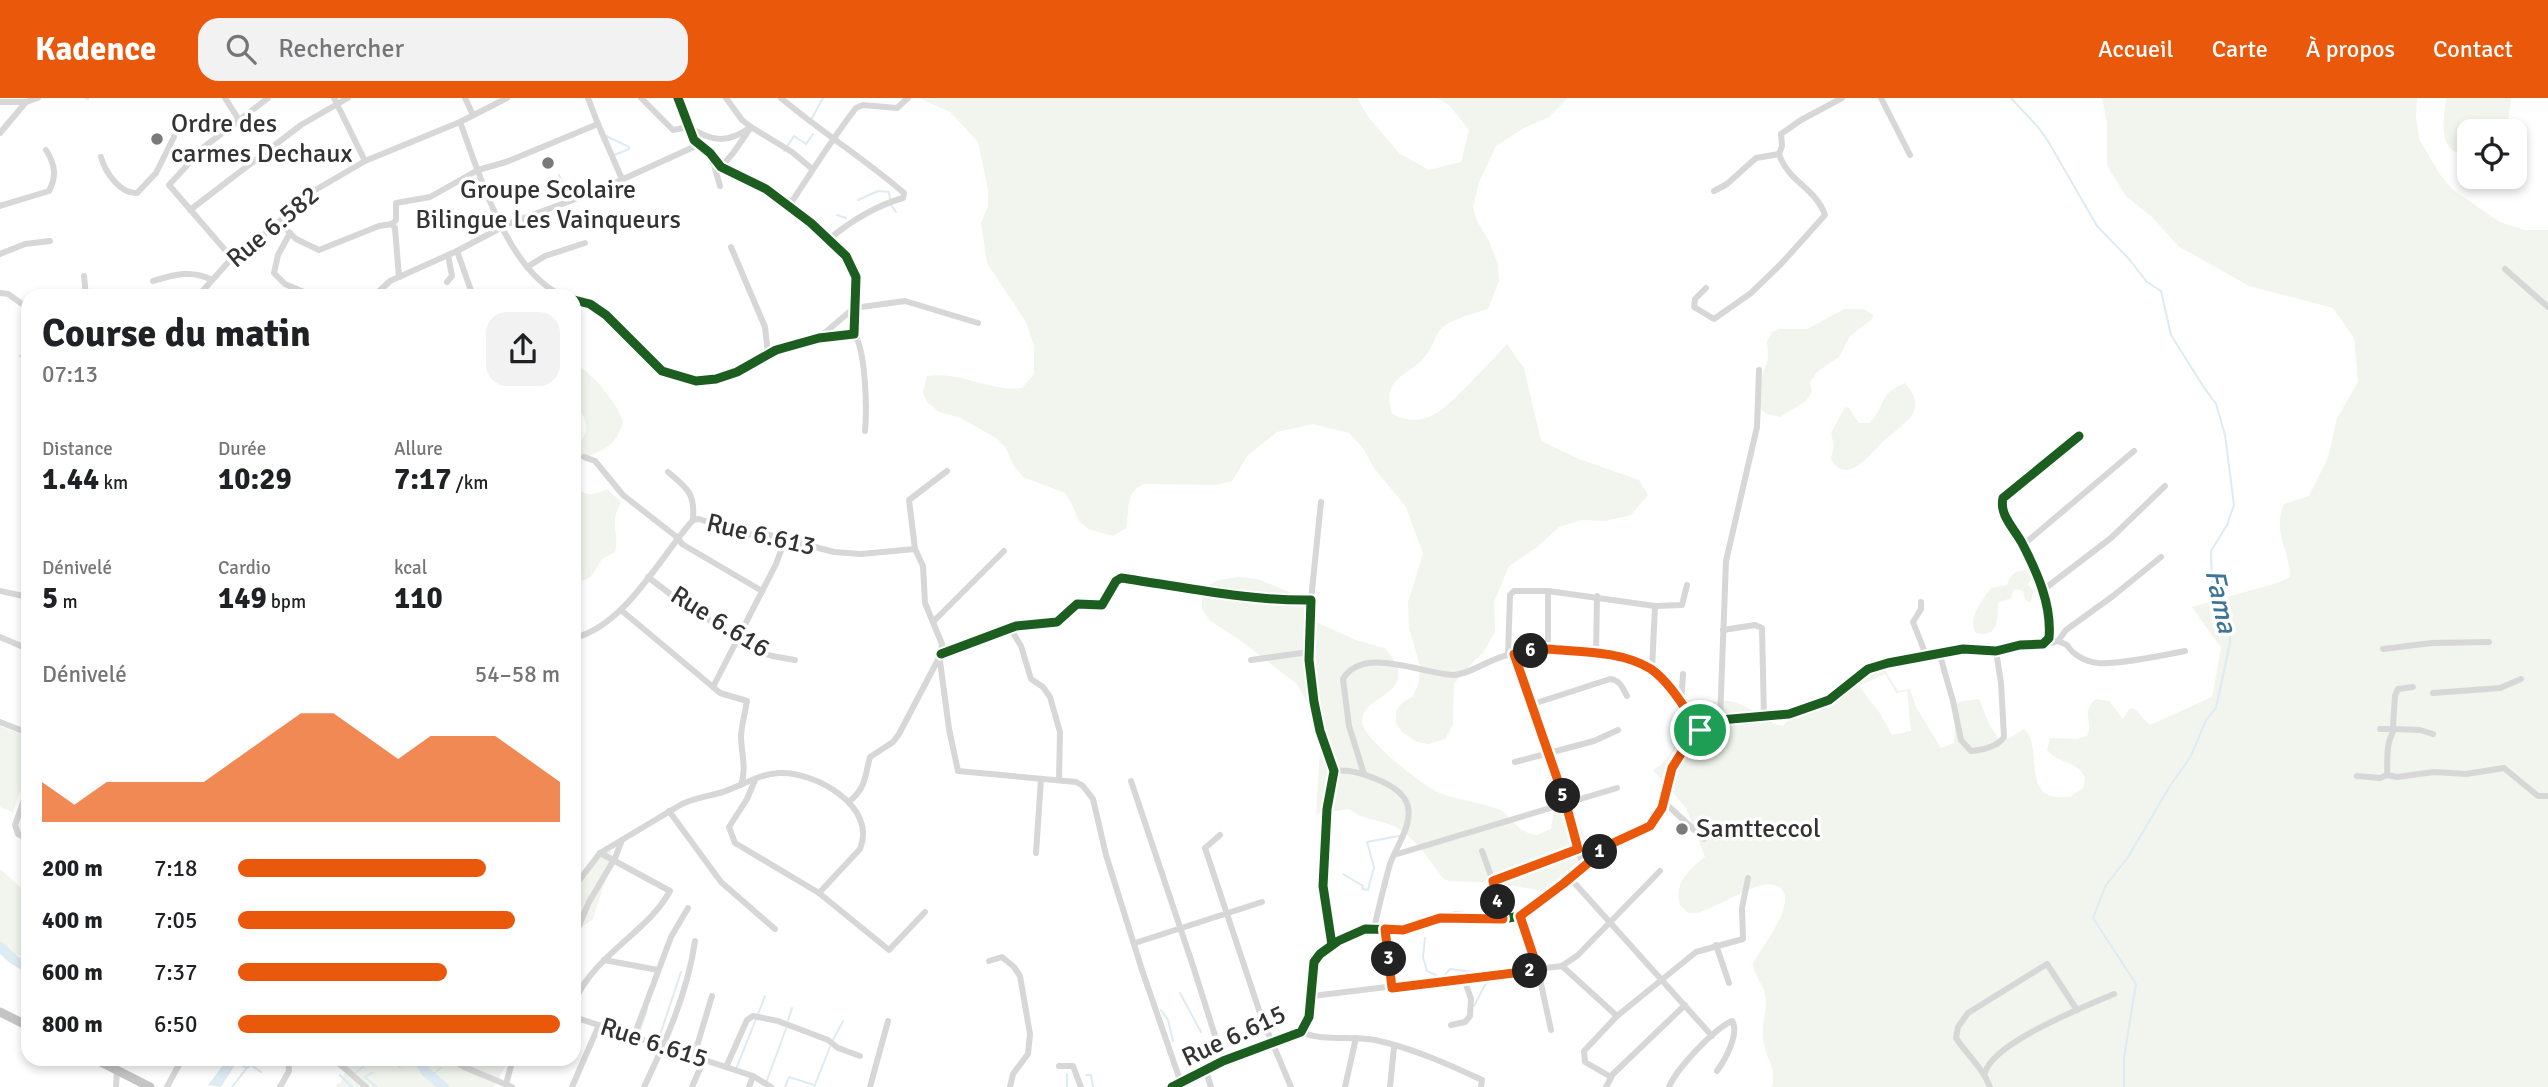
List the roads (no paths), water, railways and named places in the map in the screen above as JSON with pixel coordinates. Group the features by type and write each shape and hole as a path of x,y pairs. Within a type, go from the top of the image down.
{"highway":[{"path":"0,1012 21,1022"},
{"path":"109,1066 150,1087"}],"street":[{"path":"2,102 26,102 38,98"},
{"path":"225,98 240,120"},
{"path":"169,185 198,153 268,98"},
{"path":"190,210 335,101 348,98"},
{"path":"466,98 473,115"},
{"name":"Rue 6.582","path":"204,289 232,258 279,222 312,191 365,161 460,122 507,98"},
{"path":"588,98 622,180"},
{"path":"640,98 673,130 689,127 706,138 719,139 736,137 751,127"},
{"path":"678,98 691,136 721,167 766,189 829,239 846,256 856,277 854,334 860,344 862,356 866,397 865,431"},
{"path":"726,98 742,120 792,152 811,168"},
{"path":"782,98 833,139 860,156 904,193 903,198 859,216 829,239"},
{"path":"789,206 811,168 824,155 859,106 897,108 908,98"},
{"path":"1706,288 1695,299 1694,307 1714,319 1751,293 1825,215 1821,204 1808,189 1787,173 1779,154 1781,135 1801,120 1842,98"},
{"path":"1881,98 1910,155"},
{"path":"335,101 365,161"},
{"path":"0,133 26,102"},
{"path":"460,122 502,228 527,267 549,289"},
{"path":"279,222 305,245 319,250 379,226 392,224 396,220 396,203 430,197 478,170 506,162 598,124"},
{"path":"721,167 751,127"},
{"path":"101,157 110,175 130,193 141,190 156,173 174,137"},
{"path":"381,289 390,281 502,228 622,180 698,145"},
{"path":"0,206 49,191 55,173 54,163 46,150"},
{"path":"710,153 719,186"},
{"path":"1714,191 1727,184 1756,158 1779,154"},
{"path":"156,173 232,258"},
{"path":"392,224 395,228 399,277"},
{"path":"290,233 278,255 274,272 293,289"},
{"path":"0,254 25,244 50,240"},
{"path":"527,267 544,257 585,243"},
{"path":"731,247 765,327 768,354"},
{"path":"457,251 471,289"},
{"path":"447,282 452,276 448,255"},
{"path":"2505,269 2548,307"},
{"path":"153,281 189,273 212,280"},
{"path":"84,276 85,289"},
{"path":"0,293 8,294 21,303"},
{"path":"819,338 855,308 905,301 978,323"},
{"path":"581,302 590,304 606,315 662,371 696,381 716,379 737,372 768,354 819,338 854,334"},
{"path":"1720,720 1728,545 1742,497 1757,427 1759,370"},
{"path":"2043,644 2049,638 2050,627 2043,590 2023,545 2002,509 2003,498 2079,436"},
{"path":"2023,545 2134,452"},
{"path":"584,457 595,461 623,495 682,544 762,591"},
{"path":"947,471 909,499 915,549 923,566 926,603 942,644 948,729 958,771 1076,782 1083,786 1093,799 1106,855 1181,1083"},
{"path":"668,472 681,483 691,497 694,503 693,520"},
{"path":"2043,590 2111,538 2165,486"},
{"path":"1321,502 1311,600 1309,652 1320,731 1334,771 1326,817 1323,886 1332,945 1353,933 1374,929 1403,930 1440,918 1503,919 1520,916 1611,844 1650,826 1664,802 1672,768 1692,736 1720,720 1789,715 1822,703 1868,670 1940,652 1963,649 1996,651 2020,645 2058,641 2067,645 2072,653 2098,664 2185,650"},
{"name":"Rue 6.613","path":"581,636 594,631 621,610 693,520 698,519 743,534 769,535 834,552 861,554 915,549"},
{"path":"714,686 785,540"},
{"path":"933,622 1004,551"},
{"path":"2058,641 2066,630 2161,557"},
{"name":"Rue 6.616","path":"648,577 739,639 772,656 795,660"},
{"path":"850,801 865,783 870,757 893,742 899,734 941,658 1010,628 1037,622 1057,622 1077,604 1102,605 1121,578 1222,594 1311,600"},
{"path":"1583,866 1549,753 1511,654 1511,592 1548,591 1655,606 1682,605 1687,585"},
{"path":"0,591 21,596"},
{"path":"1548,591 1548,649"},
{"path":"1596,653 1597,596"},
{"path":"1921,602 1920,613 1913,622 1926,655"},
{"path":"1652,670 1655,606"},
{"path":"621,610 720,693 747,701 741,730 745,772 741,785"},
{"path":"1723,630 1755,625 1762,628 1764,717"},
{"path":"1010,628 1021,646 1031,678 1050,696 1060,732 1059,780"},
{"path":"0,637 21,646"},
{"path":"2383,649 2432,643 2489,642"},
{"path":"1364,774 1349,726 1343,679 1351,669 1373,661 1458,674 1511,654 1548,649 1596,653 1630,660 1652,670 1700,730"},
{"path":"1940,652 1961,740 1971,751 1989,747 2004,737 1996,651"},
{"path":"1251,660 1309,652"},
{"path":"1681,704 1683,674"},
{"path":"1530,705 1610,680 1620,683 1627,696"},
{"path":"2433,693 2500,688 2521,680"},
{"path":"2395,729 2393,715 2398,689 2413,687"},
{"path":"0,722 21,730"},
{"path":"2380,729 2420,730 2433,734"},
{"path":"2387,775 2388,747 2395,729"},
{"path":"1515,762 1594,741 1618,730"},
{"path":"2357,776 2380,778 2387,775 2396,777 2434,772 2466,774 2504,768 2538,796 2548,796"},
{"path":"1334,771 1348,770 1390,785 1400,793 1408,806 1406,823 1394,855 1374,929"},
{"path":"581,878 600,853 669,811 695,798 765,775 786,773 819,783 850,801 859,817 863,841 860,849 819,893"},
{"path":"1036,853 1041,779"},
{"path":"755,780 747,799 729,827 735,843 819,893 889,950 925,912"},
{"path":"1131,781 1223,1061"},
{"path":"1394,855 1617,788"},
{"path":"1664,802 1704,839"},
{"path":"21,808 15,825 21,836"},
{"path":"669,811 720,882 775,929"},
{"path":"1220,835 1205,848 1271,1042 1291,1087"},
{"path":"581,921 614,861 622,840"},
{"path":"1493,881 1578,849"},
{"path":"1482,851 1503,919"},
{"path":"581,988 604,960 650,916 670,891 600,853"},
{"path":"1312,996 1562,965 1578,955 1660,872"},
{"path":"1570,878 1712,1036"},
{"path":"1611,1077 1585,1062 1583,1055 1587,1047 1617,1016 1696,952 1743,939 1742,908 1748,878"},
{"path":"1135,943 1262,902"},
{"path":"634,1036 670,937 688,908"},
{"path":"1520,916 1538,970 1551,1030"},
{"path":"1385,929 1392,988"},
{"path":"644,1087 664,1046 687,976 695,941"},
{"name":"Rue 6.615","path":"1172,1087 1223,1061 1301,1032 1309,1017 1314,962 1332,945"},
{"path":"1716,945 1729,983"},
{"path":"989,961 1002,957 1019,972 1028,1012 1030,1047 1013,1074 1010,1087"},
{"path":"604,960 658,970"},
{"path":"1990,1087 1985,1073 1968,1057 1956,1038 1958,1027 1968,1013 2047,964 2077,1010"},
{"path":"1562,965 1617,1016"},
{"path":"1451,1025 1465,1022 1470,1016 1471,999 1464,979"},
{"path":"1985,1073 1986,1068 2015,1042 2114,994"},
{"path":"695,1056 712,996"},
{"path":"1606,1087 1611,1077 1685,1006"},
{"path":"726,1067 747,1020 752,1016 828,1040 838,1048 860,1056"},
{"name":"Rue 6.615","path":"581,1019 753,1076 771,1087"},
{"path":"870,1087 888,1021"},
{"path":"1670,1087 1675,1076 1712,1036 1729,1022 1735,1023 1725,1059 1717,1071"},
{"path":"572,1087 599,1025"},
{"path":"1301,1032 1311,1036 1373,1040 1394,1046 1451,1065 1482,1080 1481,1087"},
{"path":"1345,1087 1356,1038"},
{"path":"1392,1086 1394,1046"},
{"path":"692,1087 704,1059"},
{"path":"167,1087 178,1066"},
{"path":"281,1087 289,1066"},
{"path":"342,1066 366,1087"},
{"path":"464,1067 509,1085 512,1066"},
{"path":"1059,1066 1073,1066 1081,1087"},
{"path":"116,1087 117,1070"},
{"path":"1206,1071 1211,1087"},
{"path":"748,1087 753,1076"}],"waterway":[{"path":"812,118 823,98"},
{"name":"Fama","path":"2011,98 2048,141 2097,226 2147,282 2161,291 2171,335 2216,404 2225,435 2234,505 2227,525 2211,551 2212,581 2217,591 2221,613 2230,627 2230,643 2216,708 2206,720 2191,756 2128,857 2106,885 2093,918 2136,984 2124,1057 2124,1087"},
{"path":"784,151 794,136 806,144 813,134"},
{"path":"606,136 629,147"},
{"path":"614,155 629,149"},
{"path":"559,175 569,199"},
{"path":"858,200 878,191 889,192 890,199"},
{"path":"891,205 896,212"},
{"path":"837,215 846,218"},
{"path":"1343,874 1363,886 1362,889 1368,890 1374,867 1367,842 1399,836"},
{"path":"1425,938 1423,957 1427,971 1442,978 1450,969 1481,973"},
{"path":"0,947 21,964"},
{"path":"657,1044 681,972"},
{"path":"1474,1006 1485,985 1494,976"},
{"path":"1180,993 1201,1032"},
{"path":"758,1014 765,996"},
{"path":"788,1020 792,1008"},
{"path":"638,1036 647,1009"},
{"path":"1161,1010 1168,1020 1173,1041"},
{"path":"736,1069 756,1019"},
{"path":"832,1042 843,1021"},
{"path":"766,1083 787,1026"},
{"path":"814,1087 830,1047"},
{"path":"243,1066 250,1066"},
{"path":"252,1066 261,1072"},
{"path":"355,1073 364,1066"},
{"path":"422,1066 444,1087"},
{"path":"433,1074 441,1068"},
{"path":"232,1087 246,1069"},
{"path":"372,1073 364,1077 377,1087"},
{"path":"1067,1074 1067,1087"},
{"path":"340,1075 352,1087"},
{"path":"1086,1075 1091,1075 1093,1087"},
{"path":"785,1087 789,1077 814,1085"}],"place":[{"name":"Ordre des carmes Dechaux","path":"157,139"},
{"name":"Groupe Scolaire Bilingue Les Vainqueurs","path":"548,163"},
{"name":"Samtteccol","path":"1682,829"}]}
